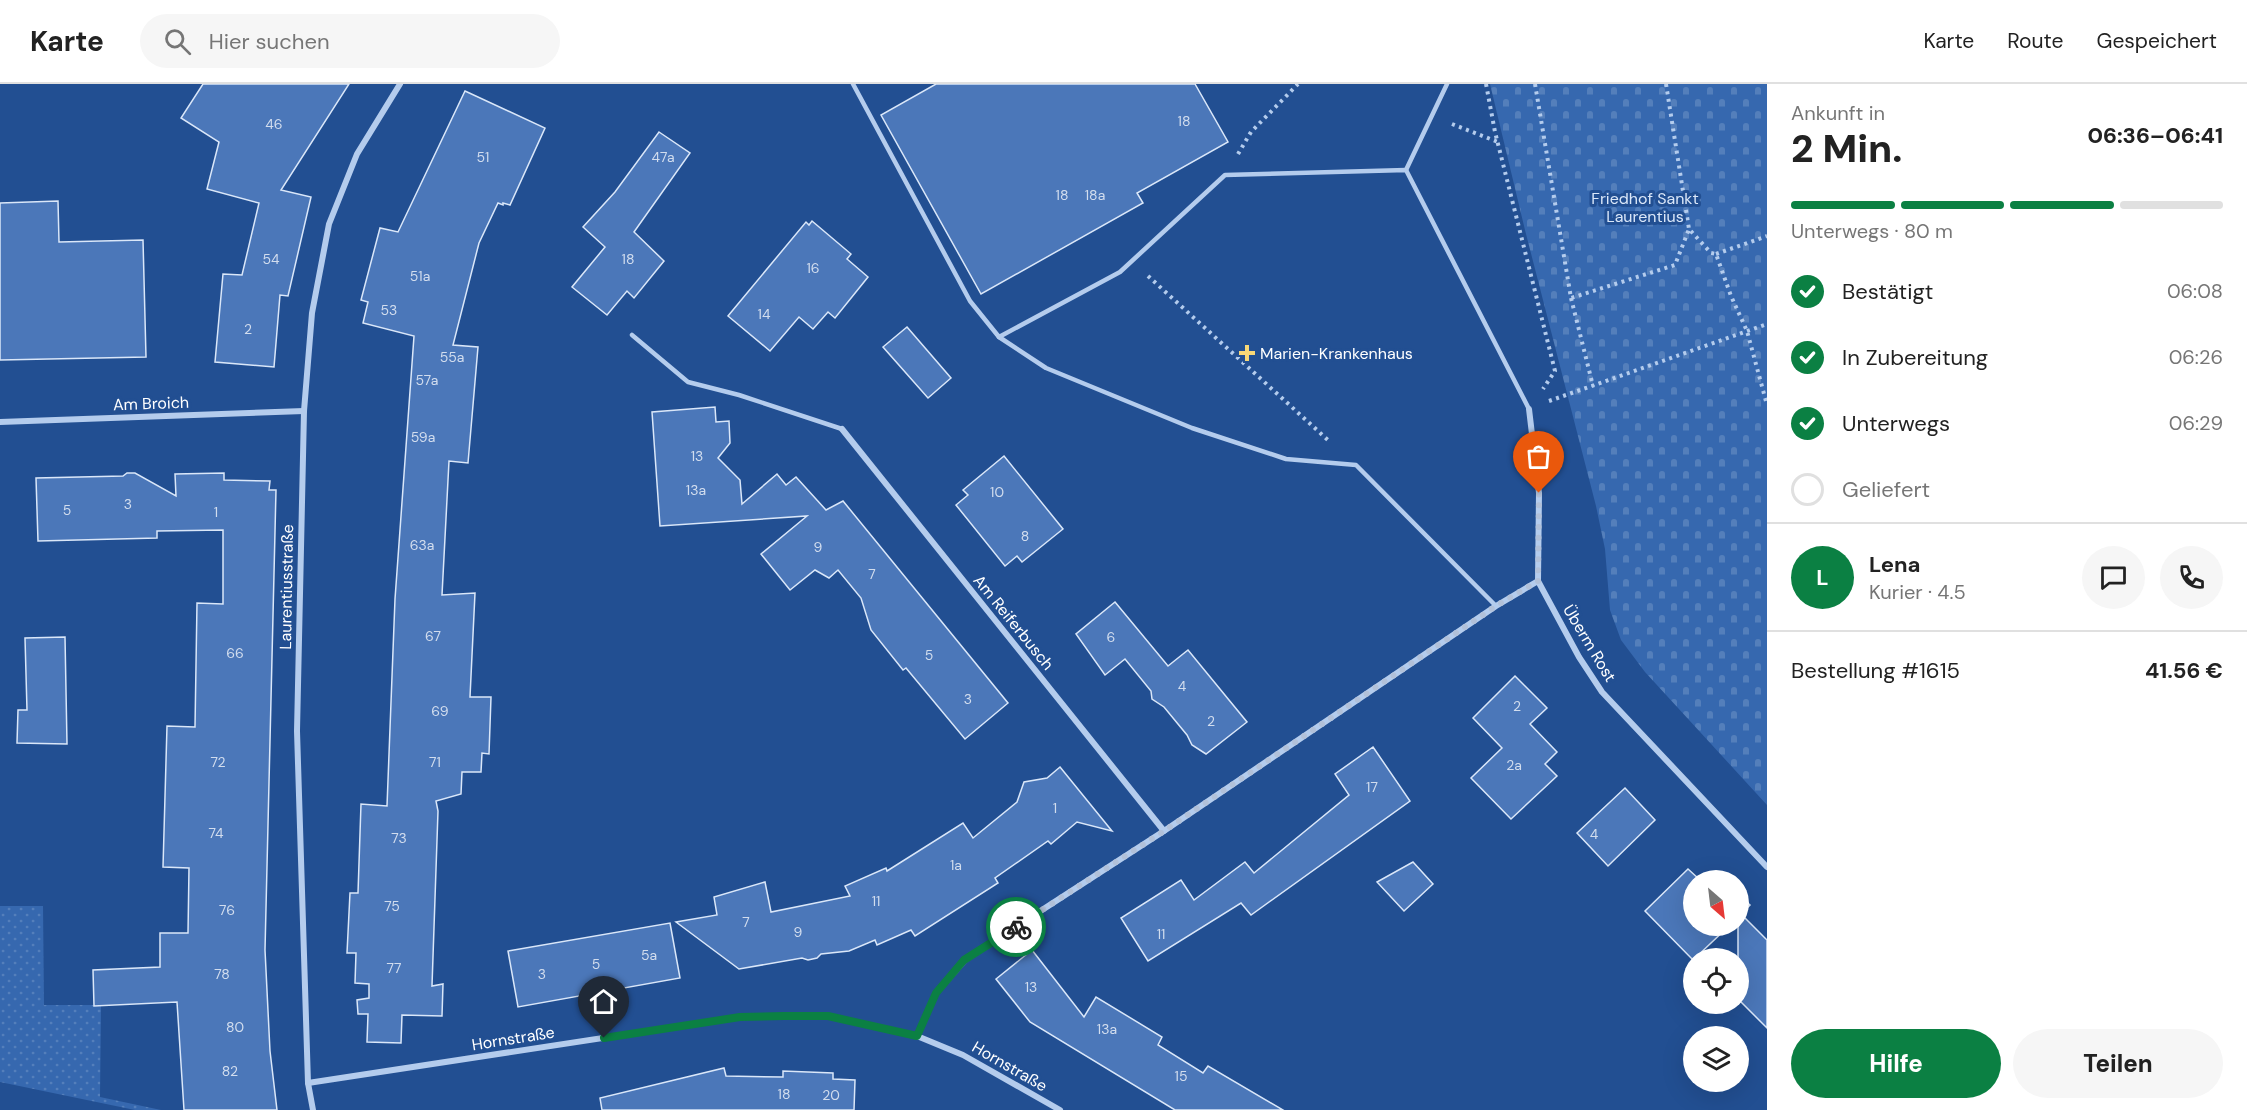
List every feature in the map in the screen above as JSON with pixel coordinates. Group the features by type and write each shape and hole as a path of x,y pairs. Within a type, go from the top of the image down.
{"street":[{"name":"Laurentiusstraße","path":"313,1110 308,1083 297,731 304,411 312,313 329,224 357,154 400,84"},
{"name":"Überm Rost","path":"1529,409 1539,493 1538,581 1579,657 1602,692 1767,867"},
{"name":"Am Broich","path":"0,422 304,411"},
{"name":"Am Reiferbusch","path":"842,429 1164,831"},
{"path":"917,1036 936,993 964,960 1164,831 1496,606 1538,581"},
{"name":"Hornstraße","path":"308,1083 740,1017 828,1016 917,1036 963,1055 1060,1110"}],"lane":[{"path":"853,84 970,301 999,337 1046,368 1192,428 1286,459 1356,465 1496,606"},
{"path":"1406,170 1447,84"},
{"path":"999,337 1120,272 1226,175 1406,170"},
{"path":"1406,170 1529,409"},
{"path":"632,335 688,382 739,394 842,429"}],"path":[{"path":"1226,175 1251,132 1298,84"},
{"path":"1486,84 1498,142 1555,371 1529,409"},
{"path":"1535,84 1571,298 1593,386"},
{"path":"1571,298 1675,265 1689,229 1666,84"},
{"path":"1432,116 1498,142"},
{"path":"1689,229 1711,253 1716,254 1767,236"},
{"path":"1716,254 1747,331 1767,405"},
{"path":"1153,281 1356,465"},
{"path":"1529,409 1767,324"}],"green space":[{"name":"Friedhof Sankt Laurentius","path":"1490,84 1767,84 1767,805 1645,672 1621,640 1610,610 1605,549 1596,506"},
{"path":"0,906 43,906 44,1005 101,1005 100,1097 161,1110 135,1110 0,1082"}],"building":[{"path":"203,84 349,84 281,190 311,197 288,296 280,295 274,367 215,362 223,274 242,275 259,203 207,189 219,142 181,118"},
{"path":"936,84 1195,84 1228,142 1137,193 1143,203 981,294 881,115"},
{"path":"465,91 545,128 510,205 498,203 479,243 453,345 478,347 468,463 449,461 442,595 475,593 470,697 491,697 489,754 482,753 481,772 462,772 461,794 436,801 438,811 432,986 443,984 442,1016 402,1015 401,1043 367,1042 368,1014 358,1014 357,1000 369,998 369,984 355,983 356,953 347,953 350,893 358,893 361,804 387,806 395,599 414,336 363,323 368,302 361,300 380,228 398,232"},
{"path":"659,132 690,153 634,232 664,261 634,298 627,291 607,315 572,287 605,247 583,227 615,192"},
{"path":"58,201 59,242 143,240 146,357 0,360 0,203"},
{"path":"812,221 851,254 847,259 868,277 835,318 828,312 813,329 799,317 770,351 728,316 806,222 809,225"},
{"path":"907,327 951,378 928,398 883,347"},
{"path":"715,407 716,422 729,421 730,443 718,458 740,480 742,504 777,474 786,485 796,477 826,510 843,501 1008,703 965,739 906,668 903,670 871,630 861,598 838,570 829,578 815,570 790,590 761,554 807,516 660,526 652,412"},
{"path":"1004,456 1063,529 1022,562 1017,556 1005,566 956,505 968,495 963,490"},
{"path":"127,473 135,473 176,496 175,474 224,473 224,480 270,481 269,490 276,490 265,950 270,1051 277,1110 184,1110 177,1002 94,1006 93,970 160,967 160,933 188,933 189,868 163,867 167,726 195,727 197,603 223,604 223,530 157,531 157,538 38,541 36,478 123,476"},
{"path":"1115,602 1168,666 1188,650 1247,722 1206,754 1192,745 1187,735 1164,707 1152,699 1151,691 1125,659 1105,675 1076,634"},
{"path":"65,637 67,744 17,743 18,710 27,710 25,638"},
{"path":"1515,676 1547,708 1530,724 1557,752 1545,764 1557,776 1511,819 1471,778 1502,748 1473,718"},
{"path":"1373,747 1410,801 1251,915 1241,903 1148,961 1121,918 1181,880 1194,900 1245,862 1254,873 1349,795 1335,774"},
{"path":"1060,767 1112,831 1077,822 1051,844 1048,841 995,878 998,883 915,936 911,930 877,945 875,940 849,951 821,954 817,958 808,960 802,958 739,969 676,922 717,915 714,897 765,882 771,912 850,896 845,886 886,868 887,871 963,823 973,838 1017,802 1024,782 1047,778"},
{"path":"1625,788 1655,820 1608,866 1577,833"},
{"path":"1413,862 1433,884 1404,911 1377,882"},
{"path":"1683,874 1683,936 1718,936 1706,948 1683,950 1645,911"},
{"path":"1749,922 1767,940 1767,1028 1749,1010 1749,948 1738,948 1738,936 1749,936"},
{"path":"670,923 680,978 518,1007 508,951"},
{"path":"1032,950 1084,1017 1096,997 1162,1037 1158,1045 1203,1073 1208,1066 1283,1110 1175,1110 1030,1022 996,979"},
{"path":"724,1068 726,1076 783,1077 783,1071 833,1073 833,1079 855,1080 854,1110 602,1110 600,1098"}],"way so far":[{"path":"1016,927 1164,831 1496,606 1538,581 1539,493"}],"place":[{"name":"Marien-Krankenhaus","path":"1247,353"}],"route":[{"path":"604,1038 740,1017 784,1016 828,1016 917,1036 936,993 964,960 1016,927"}]}
